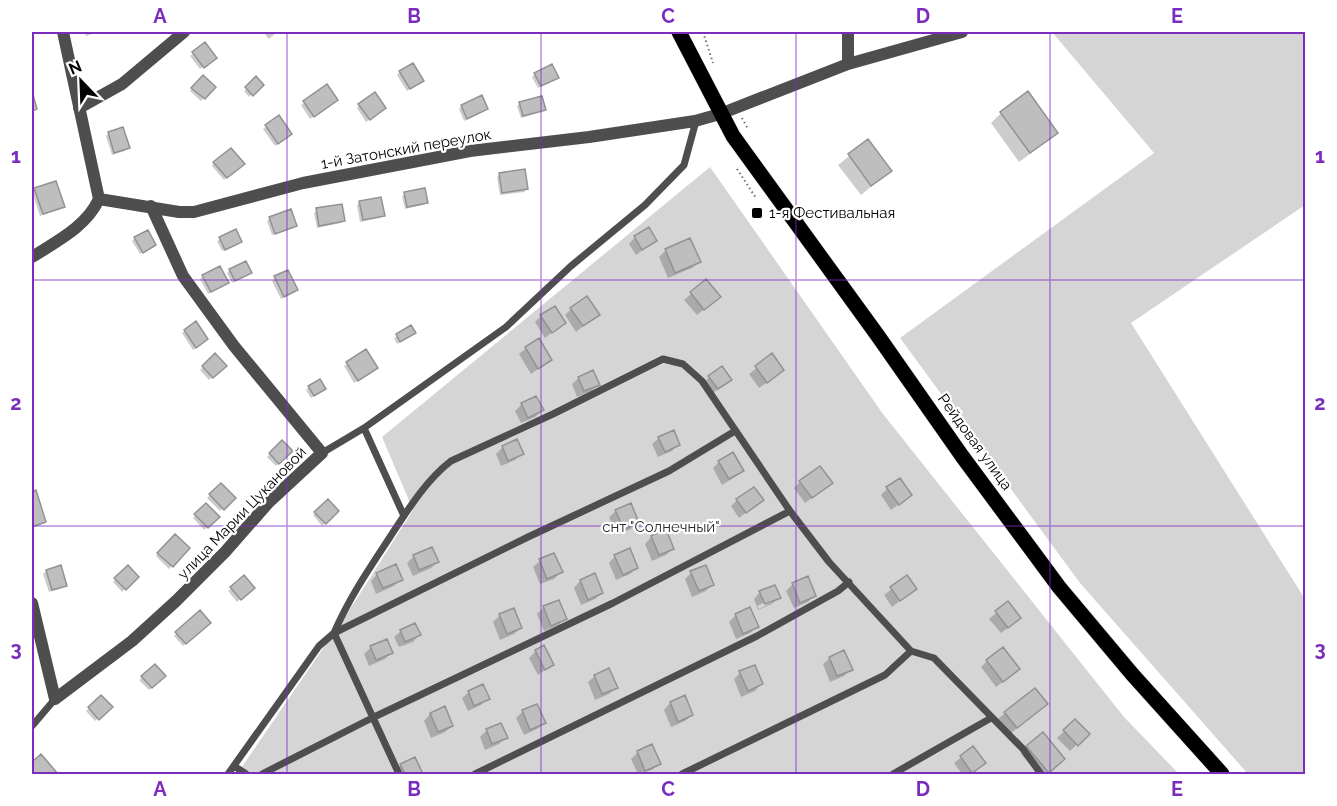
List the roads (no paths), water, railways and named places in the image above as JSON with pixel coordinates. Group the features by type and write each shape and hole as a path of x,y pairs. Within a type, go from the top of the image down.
{"main road":[{"name":"Рейдовая улица","path":"679,32 733,136 962,456 1059,587 1132,674 1222,774"}],"street":[{"path":"32,257 83,222 99,199 63,32"},
{"path":"79,108 122,84 184,32"},
{"path":"848,32 848,64"},
{"path":"720,114 848,64 962,32"},
{"name":"1-й Затонский переулок","path":"99,199 179,212 194,212 303,183 470,151 589,137 695,121"},
{"name":"улица Марии Цукановой","path":"55,699 132,641 176,601 225,552 269,502 322,453 234,346 183,276 151,206"},
{"path":"32,603 55,699"}],"lane":[{"path":"322,453 364,428 506,327 571,266 645,205 684,165 695,121 720,114"},
{"path":"399,774 334,633 348,602 404,516 440,470 451,461 553,414 663,359 683,364 702,381 790,511 829,562 911,651 934,658 1023,749 1039,774"},
{"path":"364,428 404,516"},
{"path":"228,774 319,646 334,633 528,537 669,471 735,431"},
{"path":"262,774 372,718 613,603 790,511"},
{"path":"475,774 756,636 838,591 849,582"},
{"path":"681,774 885,675 911,651"},
{"path":"32,726 55,699"},
{"path":"893,774 991,718"},
{"path":"234,766 246,774"}],"place":[{"name":"1-я Фестивальная","path":"757,213"}],"park label":[{"name":"снт \"Солнечный\"","path":"661,527"}]}
